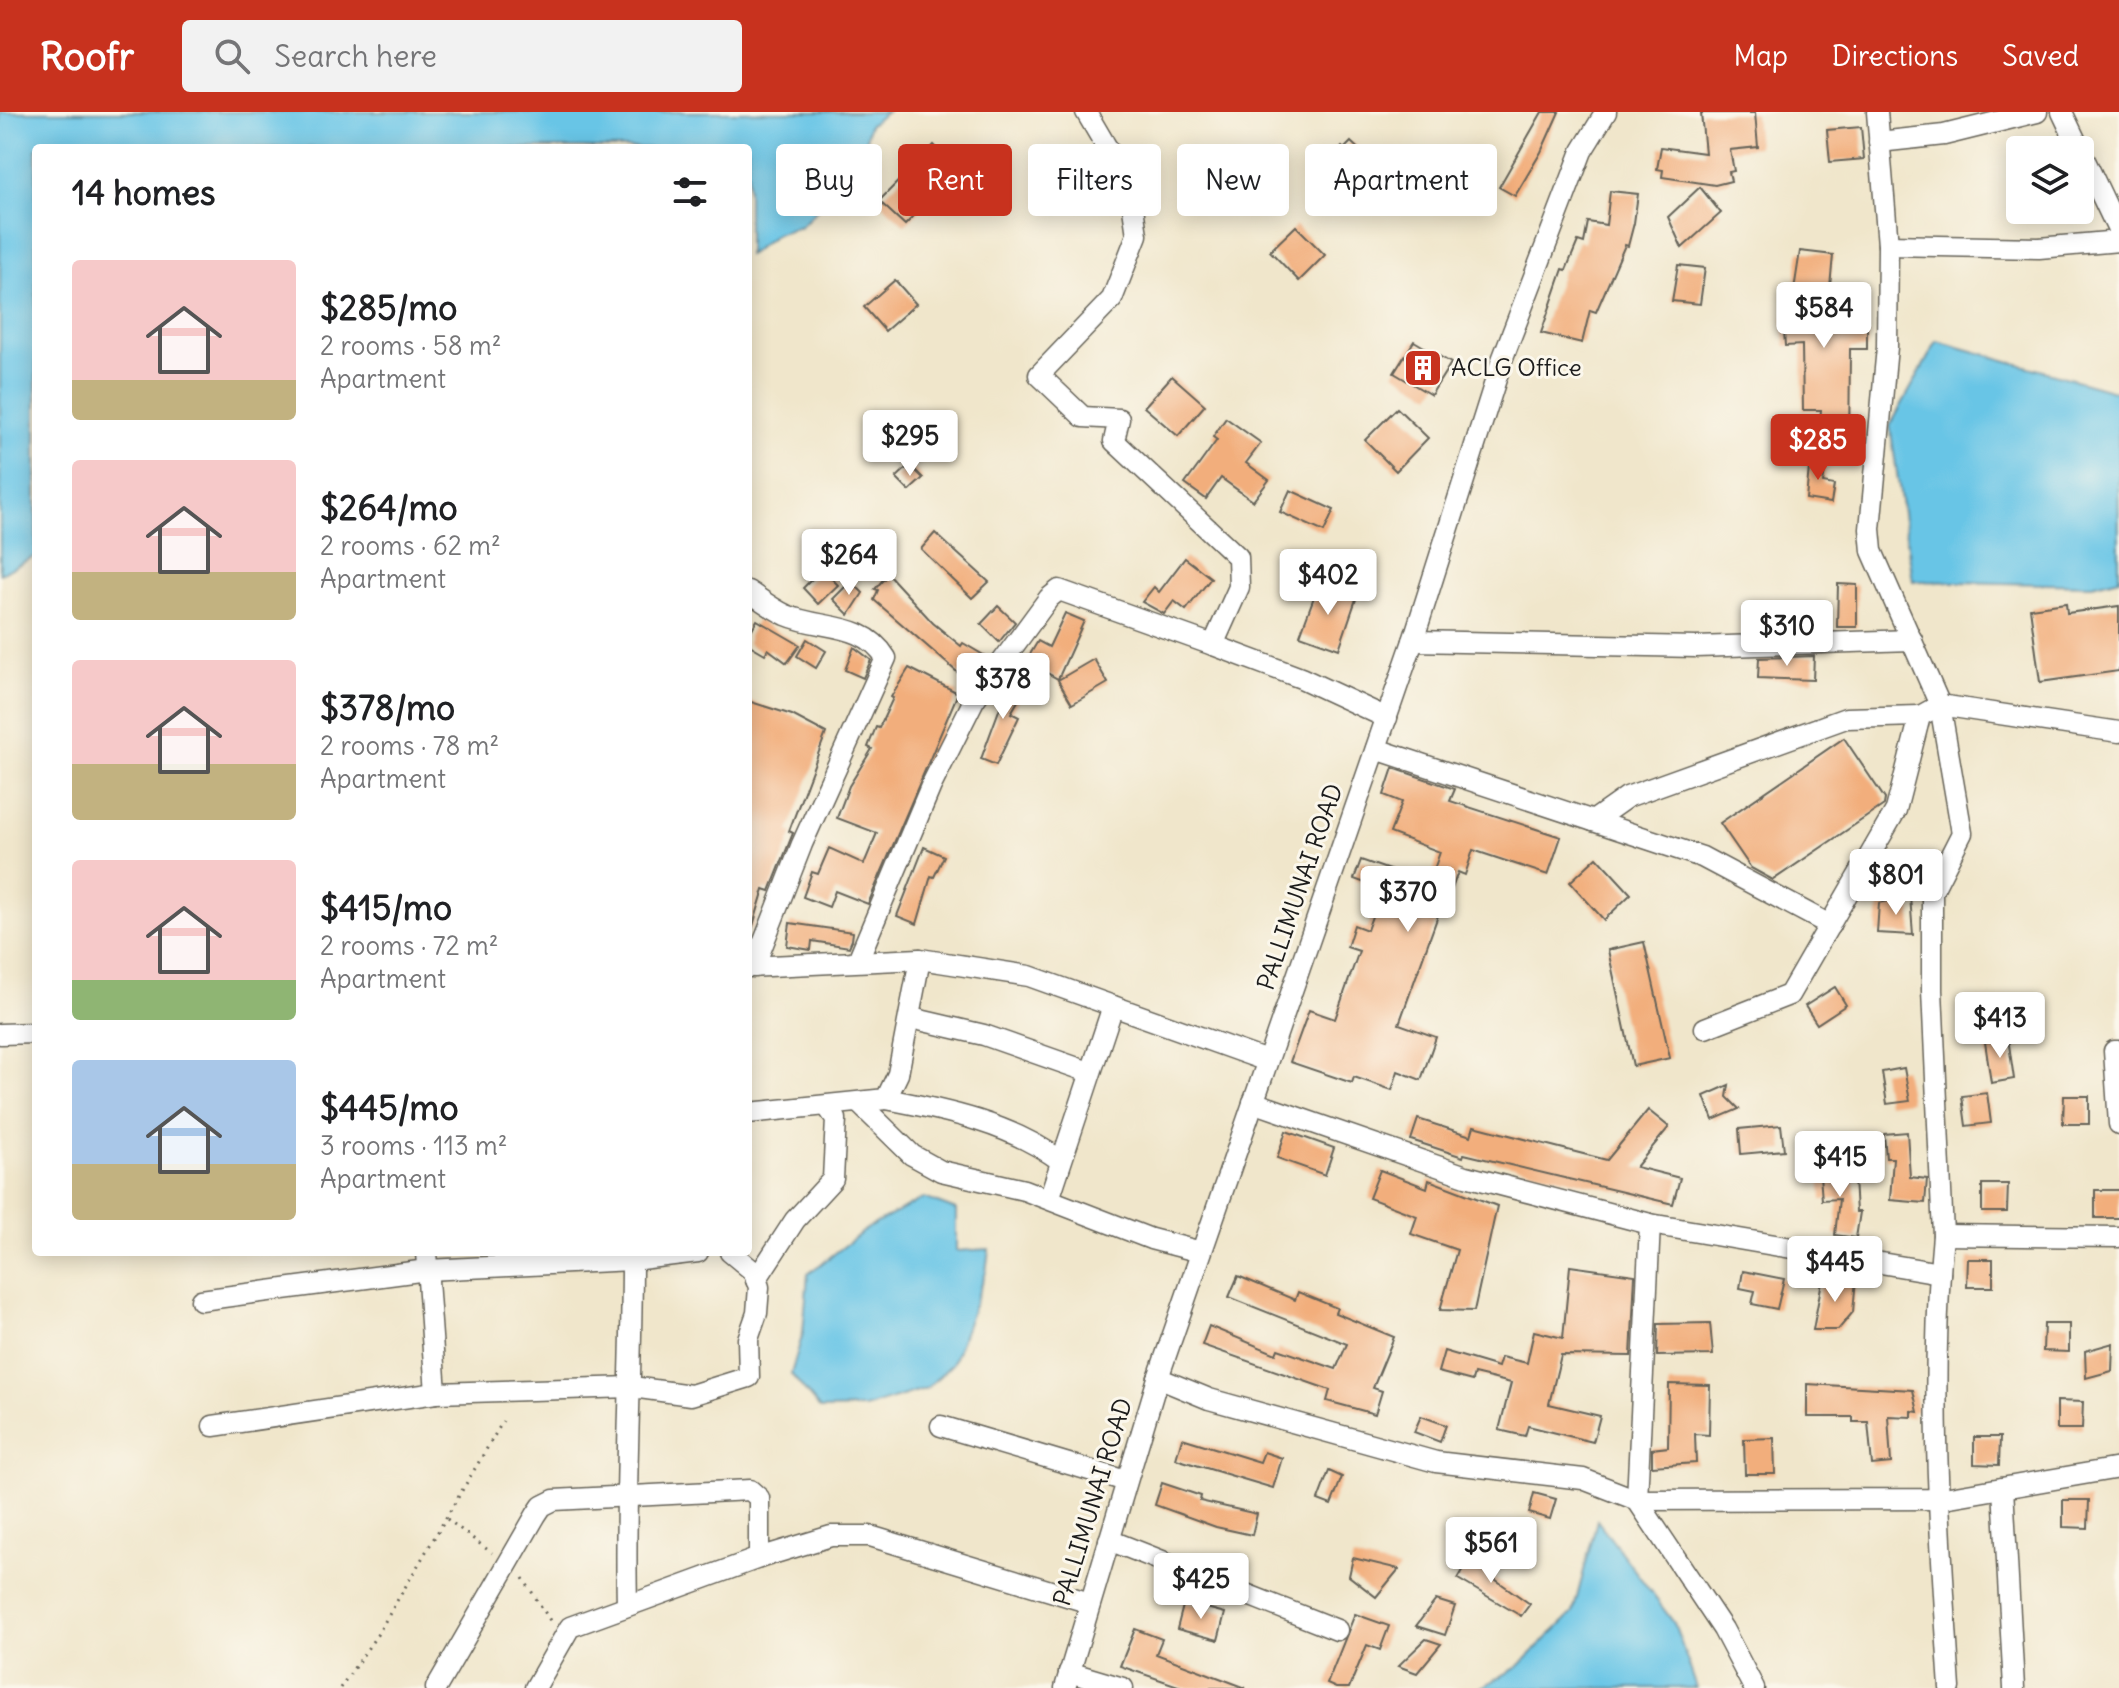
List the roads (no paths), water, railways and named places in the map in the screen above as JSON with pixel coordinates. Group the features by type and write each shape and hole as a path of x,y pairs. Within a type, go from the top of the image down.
{"street":[{"path":"1086,112 1130,187 1137,235 1112,299 1039,375 1083,417 1119,419 1114,441 1238,557 1239,587 1213,645"},
{"name":"PALLIMUNAI ROAD","path":"1067,1680 1158,1378 1387,718 1502,360 1582,151 1606,112"},
{"path":"1877,112 1888,245 1887,347 1870,529 1872,551 1940,705 1962,833 1932,892 1932,990 1943,1235 1938,1499 1950,1688"},
{"path":"1879,142 1944,135 2037,112"},
{"path":"2062,112 2119,232"},
{"path":"1888,245 2039,248 2119,241"},
{"path":"858,960 931,786 974,700 1049,598 1059,590 1301,678 1387,718"},
{"path":"752,594 786,615 855,632 877,642 886,658 802,844 752,965"},
{"path":"1413,641 1696,647 1912,640"},
{"path":"1593,821 1627,797 1846,718 1920,716 1940,705 2119,732"},
{"path":"1705,1028 1789,995 1896,810 1920,716"},
{"path":"1376,749 1702,857 1830,925"},
{"path":"752,967 920,959 1029,976 1267,1061"},
{"path":"886,1099 898,1074 920,959"},
{"path":"1049,1199 1113,1006"},
{"path":"911,1018 984,1035 1089,1072"},
{"path":"0,1034 32,1033"},
{"path":"2119,1051 2114,1051 2119,1124"},
{"path":"752,1113 886,1099 955,1111 1046,1150 1061,1161"},
{"path":"1253,1102 1466,1176 1650,1224 1940,1273"},
{"path":"860,1104 912,1155 941,1171 1024,1190 1151,1239 1201,1252"},
{"path":"757,1284 795,1220 833,1179 836,1119 827,1106"},
{"path":"1650,1224 1637,1500 1723,1629 1754,1688"},
{"path":"1943,1235 2119,1237"},
{"path":"201,1300 427,1261 632,1260 657,1256"},
{"path":"213,1426 436,1393 632,1387 691,1395 748,1368 748,1339 757,1313 757,1284 753,1271 735,1256"},
{"path":"627,1604 624,1499 632,1387 632,1260"},
{"path":"427,1261 436,1393"},
{"path":"1158,1378 1209,1399 1436,1462 1583,1479 1637,1500 1938,1499 2119,1468"},
{"path":"941,1426 1126,1481"},
{"path":"2003,1488 2014,1688"},
{"path":"436,1688 542,1506 554,1500 624,1499 750,1490 759,1498 759,1558"},
{"path":"535,1688 570,1627 627,1604 831,1536 870,1536 1090,1603"},
{"path":"1109,1540 1337,1630"},
{"path":"1067,1680 1123,1688"}],"water":[{"path":"0,112 887,112 869,125 865,144 776,144 776,216 811,216 801,226 776,234 752,252 752,144 32,144 32,558 0,574"},
{"path":"1937,341 2118,392 2119,578 2092,585 1913,581 1890,426"},
{"path":"924,1198 956,1210 956,1251 989,1249 986,1272 953,1363 927,1388 864,1408 820,1409 791,1374 803,1333 808,1274 869,1227"},
{"path":"1597,1520 1674,1623 1697,1688 1480,1688 1518,1667 1573,1613"}],"place":[{"name":"ACLG Office","path":"1423,368"}]}
